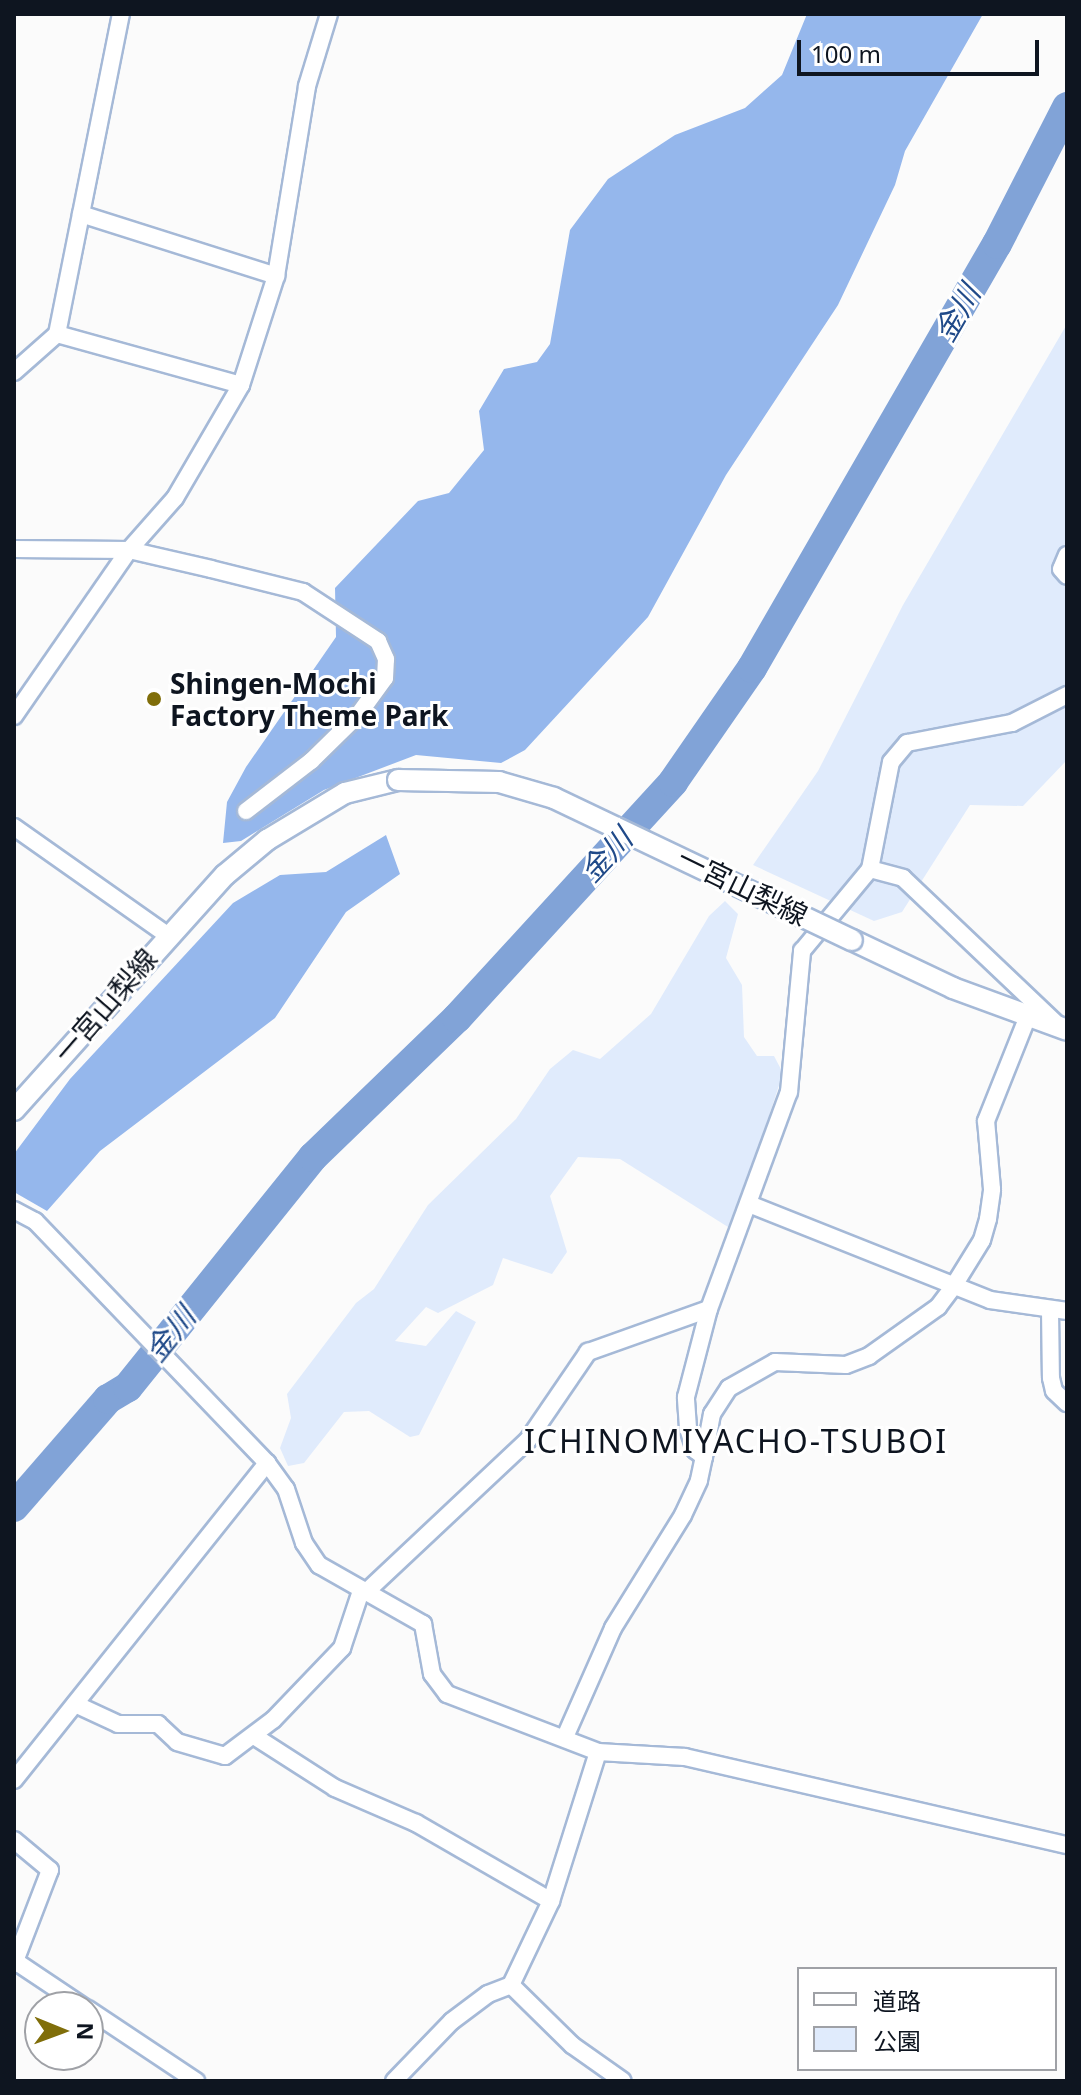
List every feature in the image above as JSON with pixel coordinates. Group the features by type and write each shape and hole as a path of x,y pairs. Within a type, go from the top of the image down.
{"main road":[{"name":"一宮山梨線","path":"14,1110 167,935 267,840 345,793 398,780 499,782 554,798 953,988 1064,1029"}],"street":[{"path":"14,372 57,334 121,14"},
{"path":"14,716 129,550 175,498 241,385 276,276 307,86 329,14"},
{"path":"81,214 276,276"},
{"path":"57,334 241,385"},
{"path":"14,549 129,550 303,592 344,615 378,641 386,659 385,678 358,715 311,761 246,811"},
{"path":"1067,555 1061,569 1067,576"},
{"path":"704,1457 695,1450 688,1428 686,1397 709,1309 789,1092 802,951 870,869 885,783 899,749 919,738 1012,723 1067,695"},
{"path":"14,827 167,935"},
{"path":"870,869 903,878 1064,1029"},
{"path":"565,1737 613,1628 683,1515 704,1457 712,1414 729,1388 775,1362 846,1365 869,1356 938,1307 953,1287 982,1240 988,1219 992,1189 986,1121 1028,1016"},
{"path":"749,1204 953,1287 1059,1311 1051,1378 1054,1391 1067,1403"},
{"path":"14,1210 35,1221 261,1456 286,1489 311,1555 363,1592 423,1624 432,1674 447,1694 598,1752 685,1757 1067,1845"},
{"path":"75,1704 118,1724 158,1724 177,1742 212,1756 225,1756 254,1736 342,1648 363,1592 528,1440 588,1352 709,1309"},
{"path":"14,1780 75,1704 261,1456"},
{"path":"254,1736 335,1788 416,1823 551,1901"},
{"path":"394,2081 452,2021 488,1994 511,1985 551,1901 598,1752"},
{"path":"14,1840 50,1870 14,1962 59,1991"},
{"path":"511,1985 572,2045 623,2081"},
{"path":"104,2020 196,2081"}],"green space":[{"path":"1067,324 1067,760 1023,806 970,805 902,912 874,921 753,865 818,771 903,605"},
{"path":"725,901 738,914 726,958 742,985 744,1037 757,1056 774,1056 783,1073 744,1193 728,1227 620,1159 578,1157 550,1196 567,1252 552,1274 503,1258 493,1285 438,1313 426,1307 395,1341 426,1346 456,1311 476,1322 419,1435 410,1437 369,1411 344,1412 304,1463 288,1466 280,1448 291,1418 287,1394 356,1303 374,1289 428,1205 516,1119 550,1069 573,1050 600,1059 651,1014 709,916"}],"shaded area":[{"path":"807,14 983,14 905,151 895,185 838,305 726,475 648,617 525,750 501,763 416,755 324,790 241,841 223,843 227,802 246,767 336,637 335,588 418,501 449,493 484,450 479,411 504,369 537,362 550,344 570,230 608,179 675,135 745,108 782,75"},
{"path":"386,835 400,874 346,912 275,1018 100,1151 47,1211 14,1192 14,1154 70,1079 233,903 280,875 326,872"}],"waterway":[{"name":"金川","path":"14,1507 108,1399 128,1387 313,1157 457,1018 673,782 752,668 997,244 1067,107"}],"place":[{"name":"Shingen-Mochi Factory Theme Park","path":"154,699"}],"district":[{"name":"ICHINOMIYACHO-TSUBOI","path":"736,1441"}]}
